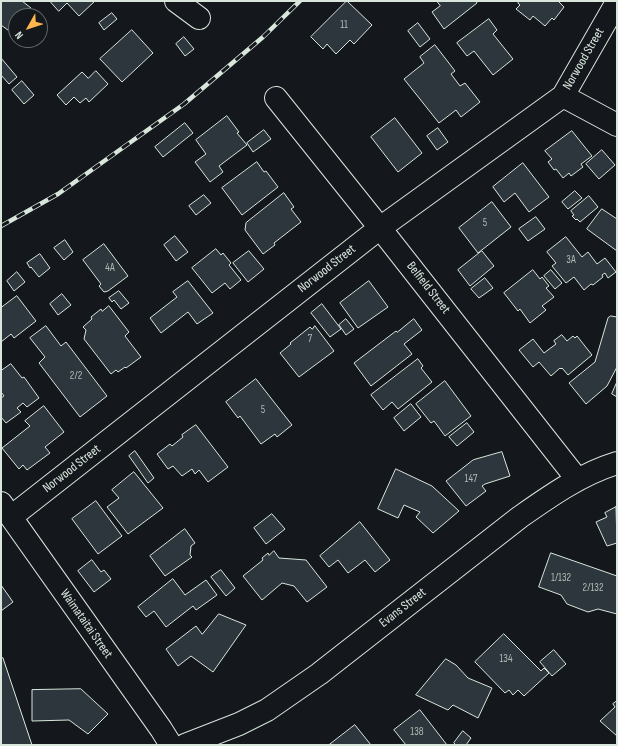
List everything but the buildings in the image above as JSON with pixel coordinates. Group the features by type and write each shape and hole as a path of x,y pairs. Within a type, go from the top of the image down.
{"main road":[{"path":"176,1 199,18"},
{"name":"Norwood Street","path":"6,510 380,228 563,96 617,2"},
{"path":"563,96 617,125"},
{"name":"Belfield Street","path":"276,98 577,479"},
{"name":"Evans Street","path":"185,745 239,724 267,710 318,674 520,517 577,479 617,463"},
{"name":"Waimataitai Street","path":"6,510 171,745"}],"railway":[{"path":"1,226 58,194 184,104 263,37 300,1"}]}
